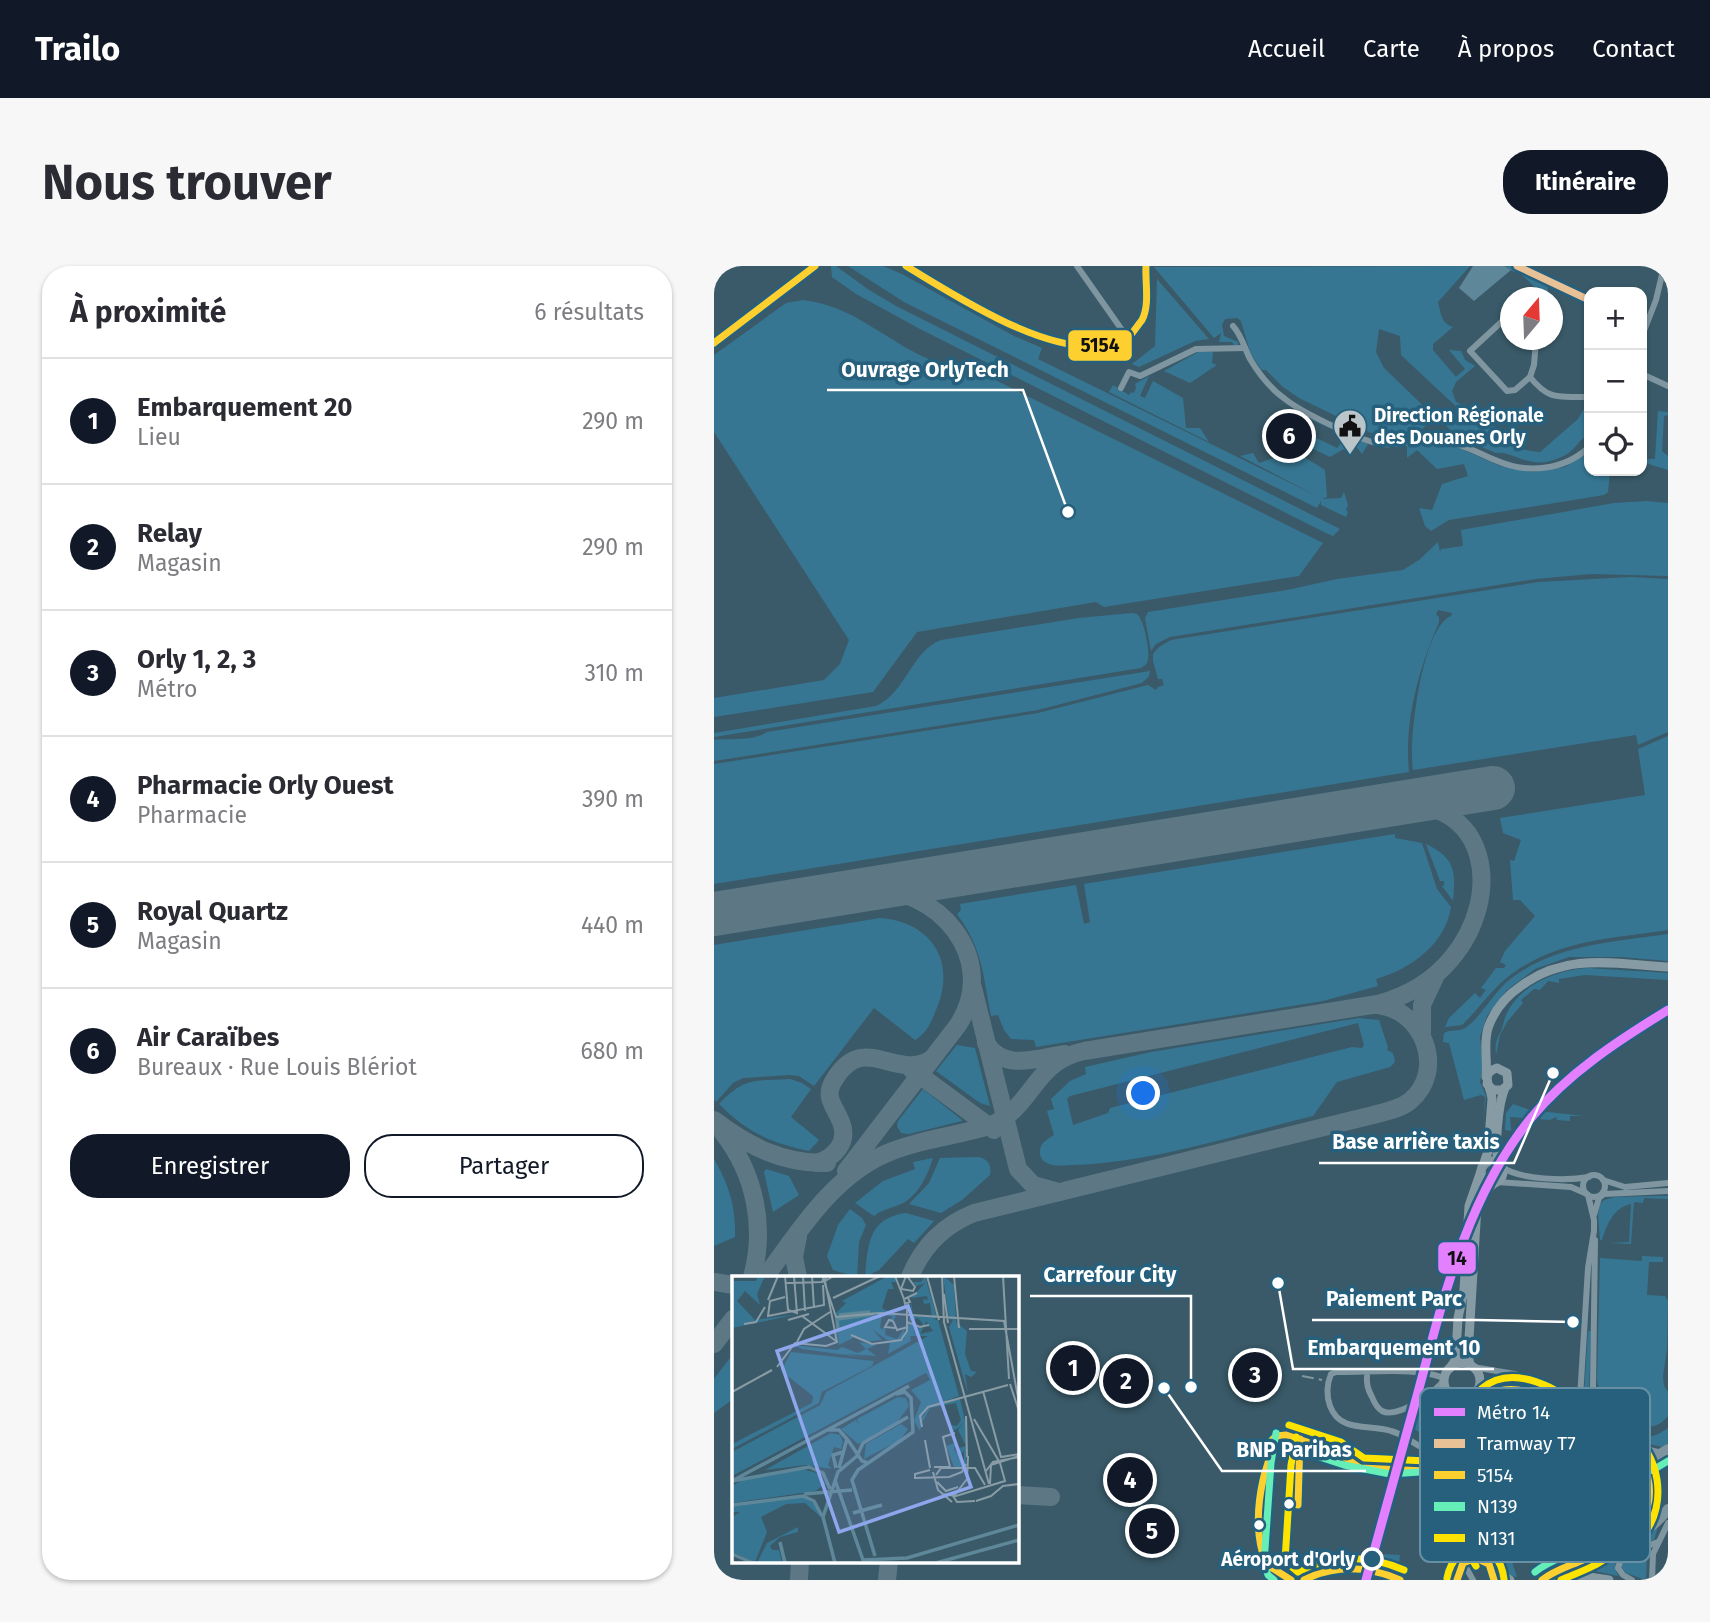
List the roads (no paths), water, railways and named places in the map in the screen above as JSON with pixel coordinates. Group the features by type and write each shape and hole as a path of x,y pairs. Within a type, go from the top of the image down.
{"main road":[{"path":"1650,1460 1668,1451"},
{"path":"1650,1529 1668,1509"},
{"path":"1457,1580 1458,1569 1464,1562"},
{"path":"1548,1580 1562,1567 1575,1562"}],"street":[{"path":"714,343 815,266"},
{"path":"906,266 1033,335 1060,344 1097,349 1120,344 1136,330 1143,313 1146,266"},
{"path":"1077,266 1122,330"},
{"path":"1647,324 1656,303 1664,266"},
{"path":"1500,323 1470,351 1507,391 1515,390 1530,377 1535,350"},
{"path":"1233,326 1241,334 1245,348 1262,377 1286,400 1375,442 1400,443 1437,439 1461,444 1518,468 1533,469 1561,464 1584,450"},
{"path":"1121,388 1129,372 1140,376 1196,349 1245,348"},
{"path":"1647,376 1668,386"},
{"path":"1530,377 1541,391 1548,395 1584,397"},
{"path":"1438,1388 1456,1359 1458,1318 1464,1290 1469,1206 1488,1151 1492,1093 1487,1081 1485,1040 1491,1021 1505,1000 1530,979 1552,968 1580,962 1668,967"},
{"path":"1478,1388 1478,1373 1468,1355 1477,1206 1483,1192 1503,1174 1497,1152 1500,1106 1509,1077 1494,1062 1491,1053 1493,1030 1509,1002 1530,979"},
{"path":"1487,1081 1493,1069 1501,1068"},
{"path":"1487,1081 1497,1091 1505,1088"},
{"path":"1482,1169 1492,1161 1525,1176 1573,1179 1596,1175 1625,1187 1668,1183"},
{"path":"1482,1169 1485,1180 1571,1187 1587,1194 1668,1191"},
{"path":"1588,1177 1584,1185 1594,1220 1596,1307 1593,1388"},
{"path":"1581,1388 1588,1268 1595,1206 1605,1188 1603,1180"},
{"path":"1450,1368 1459,1363 1515,1374 1544,1388"},
{"path":"1420,1447 1394,1432 1363,1428 1337,1419 1327,1392 1330,1377 1334,1372 1435,1374 1444,1380 1446,1388"},
{"path":"1367,1376 1367,1387 1379,1409 1394,1412 1420,1400"},
{"path":"1650,1451 1668,1451"},
{"path":"1653,1580 1652,1560 1668,1523"},
{"path":"1650,1545 1658,1542"},
{"path":"1650,1556 1652,1560"},
{"path":"1463,1562 1473,1580"},
{"path":"1619,1562 1620,1572 1632,1580"},
{"path":"1542,1580 1562,1567"},
{"path":"1494,1575 1510,1580"},
{"path":"1559,1580 1576,1575 1609,1580"}],"railway":[{"path":"1302,1376 1322,1380"}],"metro line":[{"name":"14","path":"1366,1580 1448,1286 1460,1250 1490,1181 1531,1118 1561,1086 1613,1045 1668,1010"}],"tram line":[{"name":"T7","path":"1517,266 1584,298"}],"place":[{"name":"Air Caraïbes","path":"1289,436"},
{"name":"Direction Régionale des Douanes Orly","path":"1350,456"},
{"name":"Ouvrage OrlyTech","path":"1068,512"},
{"name":"Base arrière taxis","path":"1553,1073"},
{"name":"Embarquement 10","path":"1278,1283"},
{"name":"Paiement Parc","path":"1573,1322"},
{"name":"Embarquement 20","path":"1073,1368"},
{"name":"Orly 1, 2, 3","path":"1255,1375"},
{"name":"Relay","path":"1126,1381"},
{"name":"Carrefour City","path":"1191,1387"},
{"name":"BNP Paribas","path":"1164,1388"},
{"name":"Pharmacie Orly Ouest","path":"1130,1480"},
{"name":"Royal Quartz","path":"1152,1531"},
{"name":"Aéroport d'Orly","path":"1372,1559"}]}
